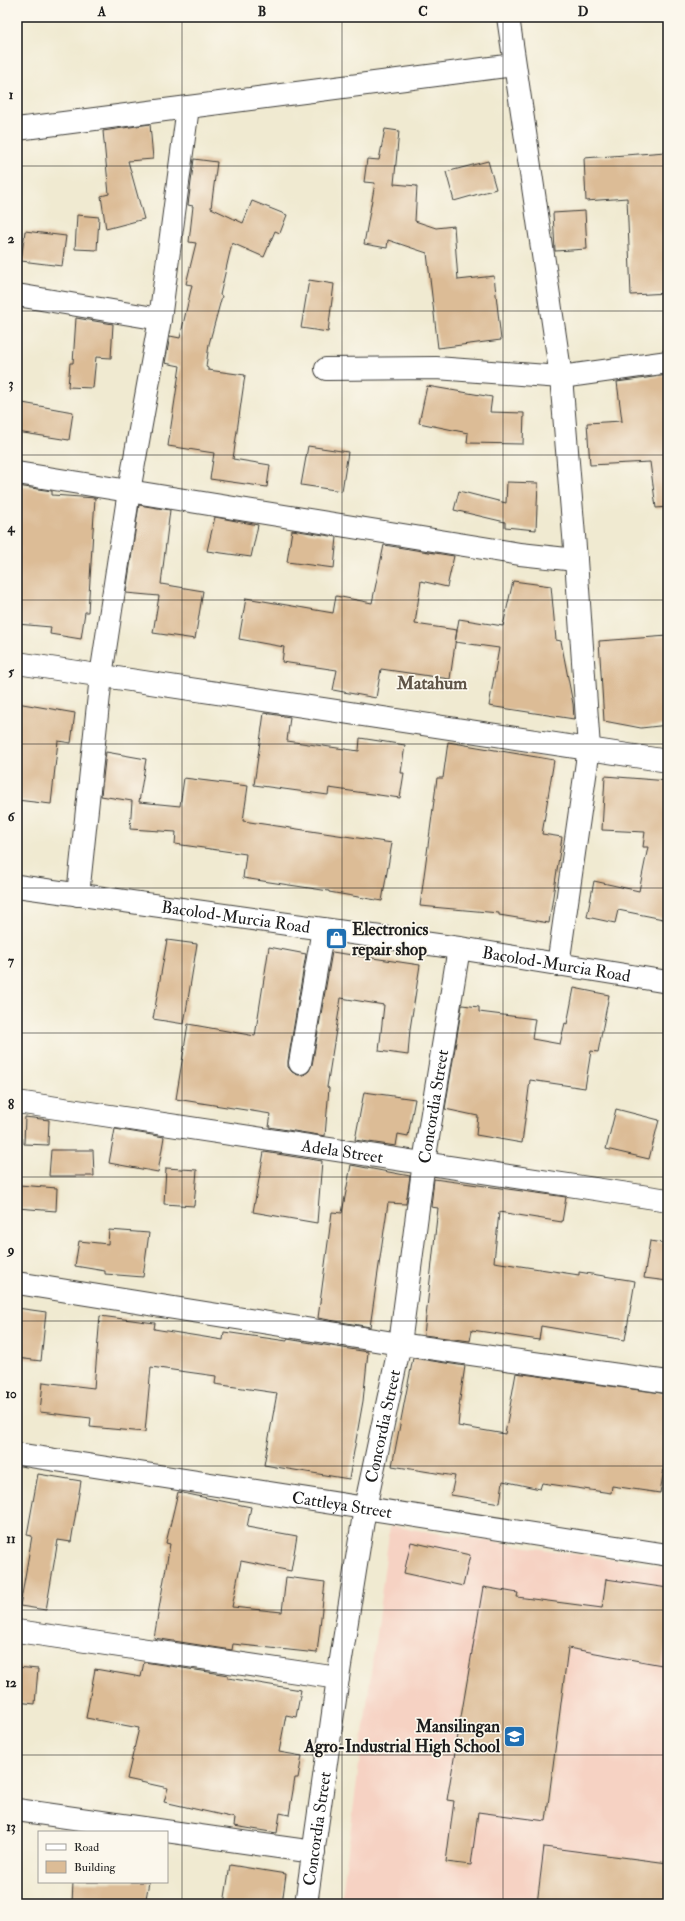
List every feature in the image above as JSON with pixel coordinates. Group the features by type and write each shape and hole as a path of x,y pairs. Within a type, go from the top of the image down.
{"street":[{"path":"508,17 561,377 589,748 558,965"},
{"path":"17,129 514,64"},
{"path":"78,895 101,676 129,491 160,318 188,107"},
{"path":"17,295 160,318"},
{"path":"326,369 436,368 561,377 668,362"},
{"path":"17,473 520,554 576,560"},
{"path":"17,663 668,761"},
{"name":"Bacolod-Murcia Road","path":"17,886 459,948 668,982"},
{"path":"300,1063 323,929"},
{"name":"Concordia Street","path":"306,1904 338,1678 365,1508 400,1344 424,1162 459,948"},
{"name":"Adela Street","path":"17,1102 424,1162 668,1200"},
{"path":"17,1283 400,1344 668,1382"},
{"name":"Cattleya Street","path":"17,1454 668,1555"},
{"path":"17,1631 338,1678"},
{"path":"17,1810 166,1831"},
{"path":"168,1831 314,1852"}],"shaded area":[{"name":"Mansilingan Agro-Industrial High School","path":"390,1526 668,1568 668,1904 341,1904"}],"building":[{"path":"150,124 153,159 128,161 144,219 106,229 101,196 109,194 103,131"},
{"path":"385,129 399,131 394,184 417,186 415,221 436,228 454,226 458,280 494,276 501,340 438,348 427,253 388,240 387,248 364,244 375,183 364,182 367,159 379,160"},
{"path":"666,152 668,177 668,293 631,295 627,198 586,201 584,158"},
{"path":"194,159 217,162 211,208 243,223 252,201 287,215 280,233 275,231 264,257 232,243 220,295 222,296 209,344 206,367 208,370 245,375 233,459 270,465 267,487 210,479 214,453 168,446 180,366 165,363 170,336 180,338 192,285 186,284 196,243 189,242 193,206 188,205"},
{"path":"488,161 496,189 454,201 446,172"},
{"path":"585,211 587,249 555,251 553,213"},
{"path":"77,215 99,217 97,250 75,249"},
{"path":"25,231 66,236 62,266 21,261"},
{"path":"309,280 334,284 328,332 301,328"},
{"path":"76,318 113,324 111,358 96,357 93,388 68,387 70,363 73,363"},
{"path":"668,375 668,507 656,508 650,462 590,465 587,423 622,421 617,382"},
{"path":"427,386 492,397 490,412 524,413 523,444 467,443 468,433 419,423"},
{"path":"17,402 73,412 69,440 17,432"},
{"path":"308,446 348,452 342,491 301,485"},
{"path":"507,482 538,483 536,530 505,527 505,522 454,510 459,491 506,503"},
{"path":"17,486 52,491 52,495 95,498 88,612 85,612 81,639 50,634 51,627 17,624"},
{"path":"139,505 170,510 161,584 203,591 195,639 153,633 159,596 126,593"},
{"path":"215,517 258,525 251,557 207,551"},
{"path":"292,530 337,537 334,568 287,562"},
{"path":"384,545 454,556 447,587 421,581 415,624 457,630 450,679 381,669 376,698 333,690 337,670 282,662 284,647 239,639 246,598 333,613 336,596 372,603"},
{"path":"513,581 551,586 556,640 561,641 573,704 574,719 489,706 499,648 455,642 459,619 503,626"},
{"path":"668,636 668,725 641,728 604,721 599,641"},
{"path":"17,703 75,713 71,743 58,741 51,804 17,800"},
{"path":"264,713 290,717 287,741 359,751 360,738 405,745 401,773 404,773 400,798 329,788 328,795 254,785"},
{"path":"448,742 554,760 542,834 562,837 549,923 499,915 499,913 420,906 437,778 443,778"},
{"path":"106,752 146,759 139,802 180,806 184,778 248,786 243,821 392,843 382,901 329,891 243,878 246,854 175,844 176,832 130,829 132,801 101,796"},
{"path":"605,776 668,781 668,920 618,910 615,923 587,917 594,881 639,891 648,847 643,847 645,832 602,830"},
{"path":"167,940 197,944 184,1024 153,1019"},
{"path":"269,947 306,954 288,1061 288,1067 292,1072 298,1075 304,1075 309,1071 312,1065 332,952 420,965 410,1029 408,1055 379,1051 384,1005 341,998 327,1087 329,1088 325,1136 269,1127 271,1114 176,1099 188,1024 255,1036"},
{"path":"574,988 609,995 598,1052 591,1051 585,1088 530,1080 522,1143 476,1135 478,1116 445,1109 462,1005 479,1007 479,1012 535,1019 532,1039 560,1044 565,1023 567,1024"},
{"path":"364,1092 415,1099 408,1136 398,1134 396,1146 355,1140"},
{"path":"616,1109 659,1120 649,1159 606,1149"},
{"path":"25,1117 49,1120 48,1145 24,1144"},
{"path":"115,1129 164,1137 158,1172 109,1163"},
{"path":"51,1150 93,1150 94,1176 49,1176"},
{"path":"264,1152 322,1161 317,1223 253,1212"},
{"path":"351,1165 410,1176 406,1204 388,1203 370,1327 318,1318 332,1212 342,1213"},
{"path":"166,1168 197,1170 194,1206 164,1204"},
{"path":"434,1179 566,1197 562,1222 499,1212 494,1262 579,1275 579,1272 635,1281 625,1340 541,1326 539,1340 472,1330 470,1341 424,1335 438,1208 431,1207"},
{"path":"19,1185 57,1188 56,1211 17,1208"},
{"path":"109,1230 149,1233 143,1277 105,1274 105,1271 75,1266 79,1241 108,1244"},
{"path":"650,1241 668,1244 668,1281 644,1278"},
{"path":"17,1308 46,1312 41,1361 17,1358"},
{"path":"100,1316 155,1323 154,1329 223,1340 224,1332 287,1341 287,1339 368,1352 363,1401 349,1479 264,1465 277,1393 215,1384 216,1376 151,1367 145,1432 90,1427 91,1418 40,1412 43,1382 94,1388"},
{"path":"413,1358 465,1366 459,1406 458,1426 505,1434 516,1373 668,1394 668,1444 660,1493 612,1486 611,1493 542,1483 540,1489 503,1481 500,1503 451,1495 455,1476 392,1466"},
{"path":"38,1474 81,1481 71,1542 58,1540 46,1610 20,1606 32,1536 27,1535"},
{"path":"178,1492 251,1507 247,1527 297,1536 291,1571 241,1561 232,1607 282,1612 286,1577 325,1582 317,1653 233,1644 232,1650 154,1638 170,1544 166,1543"},
{"path":"411,1542 470,1555 463,1586 404,1573"},
{"path":"606,1579 668,1588 668,1633 662,1665 568,1648 546,1821 478,1812 471,1865 446,1862 454,1801 447,1800 483,1587 518,1593 517,1597 602,1608"},
{"path":"144,1662 228,1675 228,1678 301,1690 296,1717 286,1715 279,1752 302,1756 298,1778 295,1778 289,1815 280,1813 277,1833 234,1826 235,1818 164,1802 168,1788 127,1779 139,1728 86,1718 95,1669 141,1677"},
{"path":"17,1667 38,1669 35,1704 17,1702"},
{"path":"544,1847 668,1863 668,1904 537,1904"},
{"path":"230,1865 286,1874 282,1904 224,1904"},
{"path":"73,1883 149,1883 145,1904 72,1904"}],"place":[{"name":"Electronics repair shop","path":"337,939"},
{"name":"Mansilingan Agro-Industrial High School","path":"515,1736"}],"district":[{"name":"Matahum","path":"432,683"}]}
